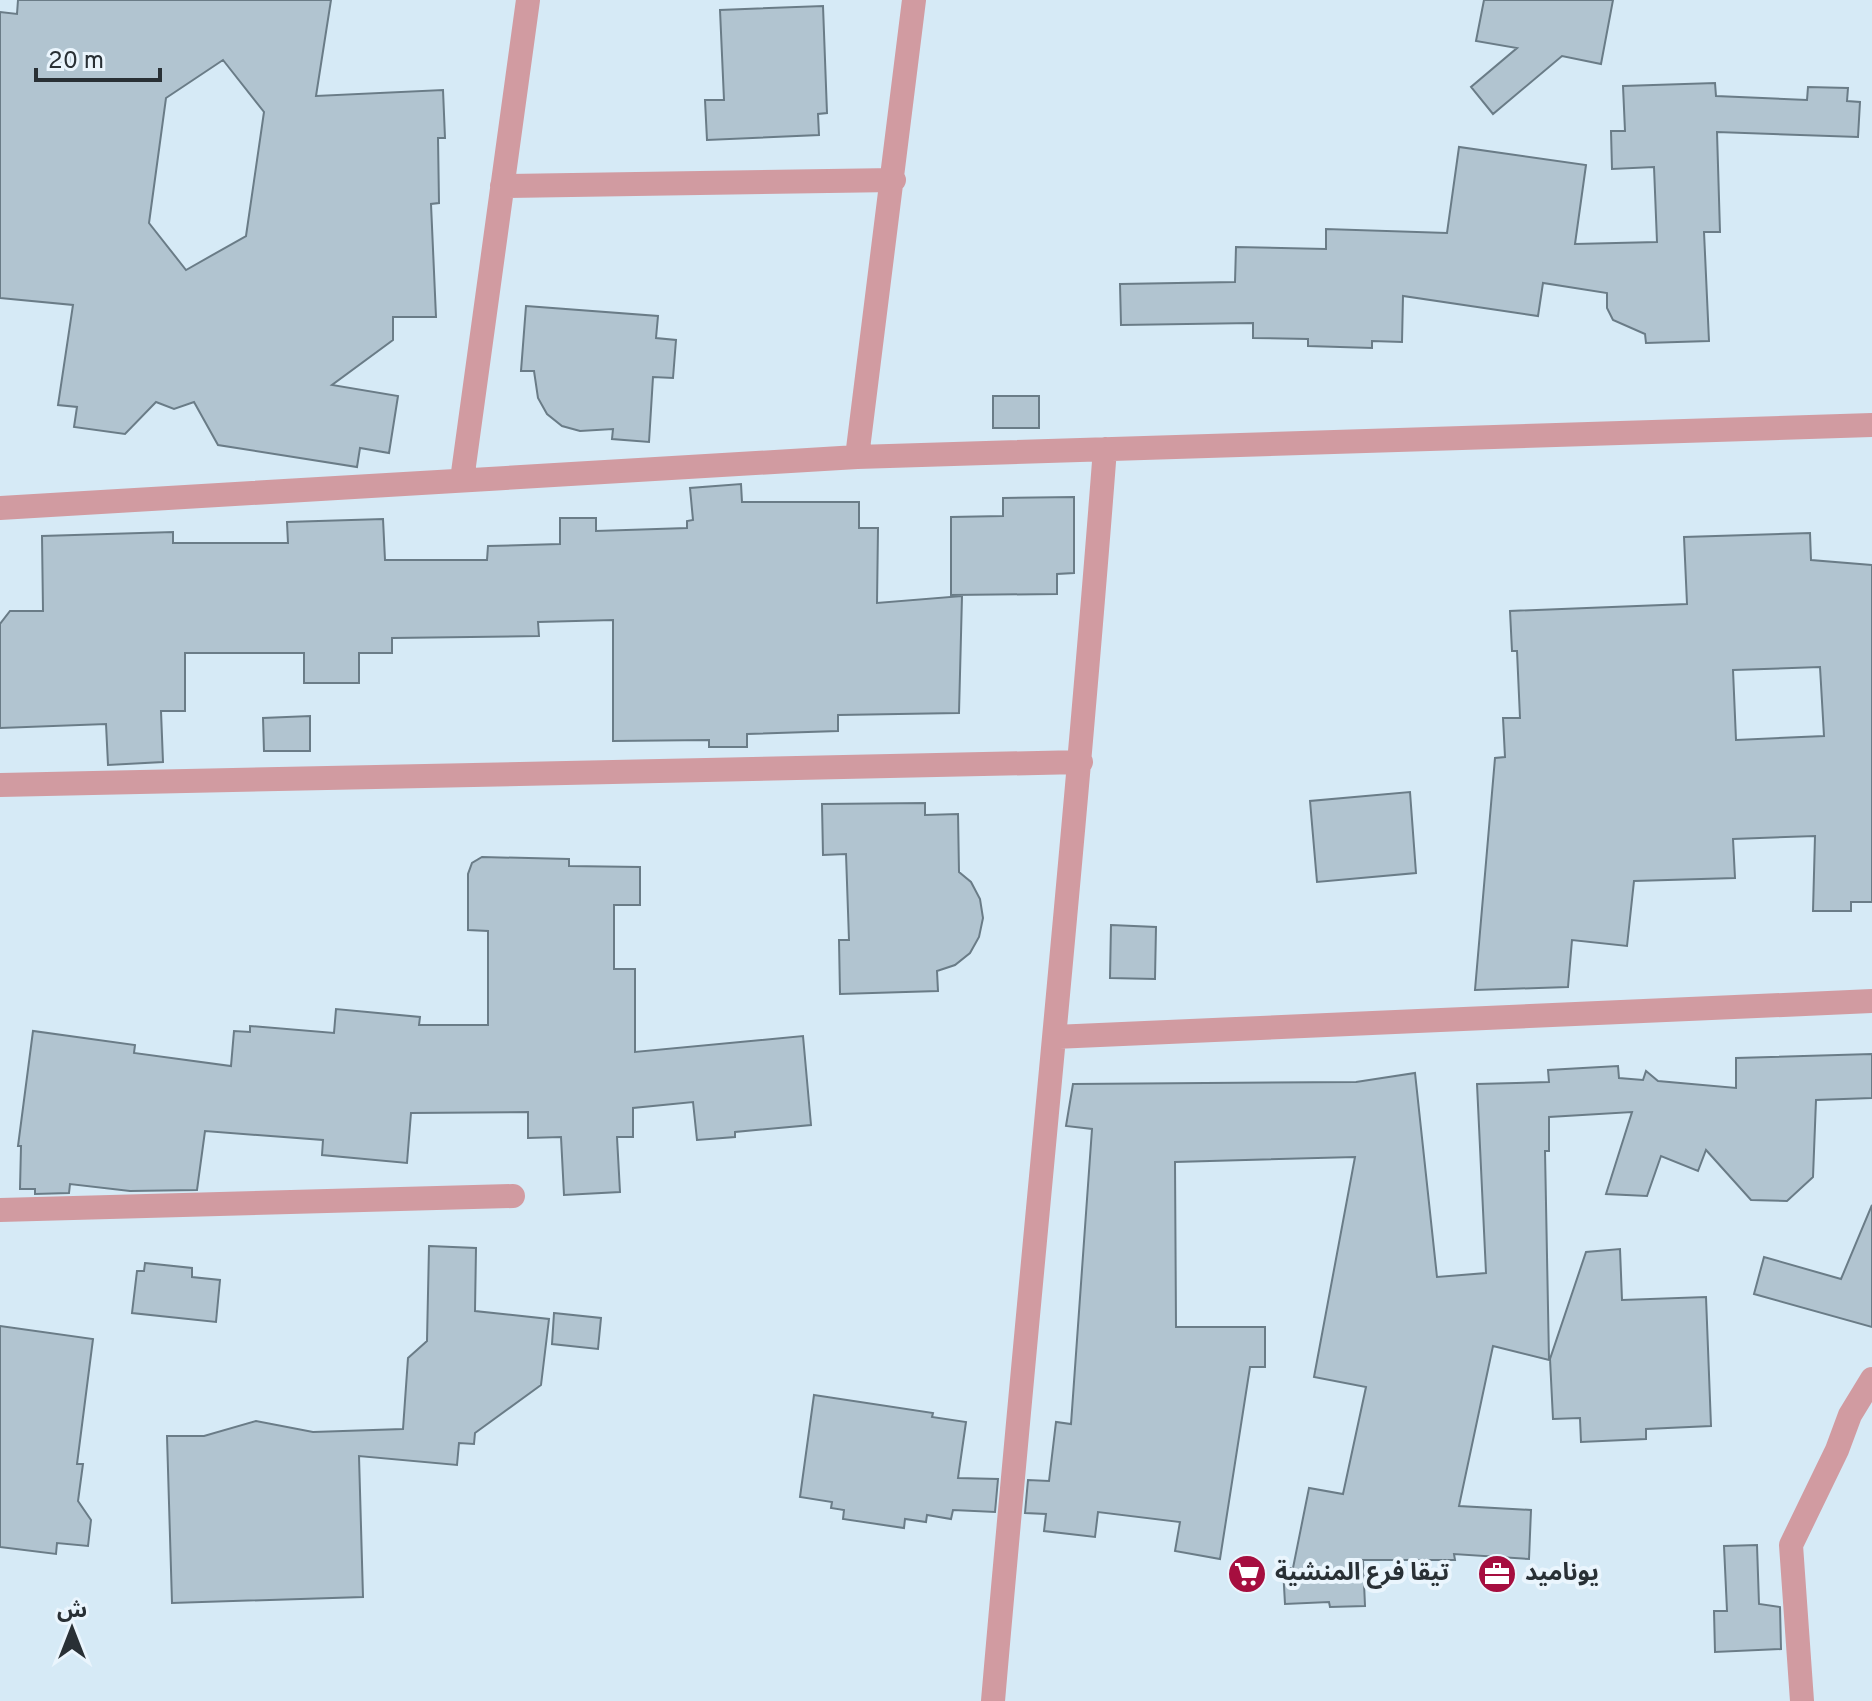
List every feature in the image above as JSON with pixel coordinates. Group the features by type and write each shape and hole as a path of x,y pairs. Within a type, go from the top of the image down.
{"street":[{"path":"462,480 528,0"},
{"path":"857,457 894,180 914,0"},
{"path":"502,186 894,180"},
{"path":"0,508 857,457 1872,425"},
{"path":"993,1701 1081,762 1105,449"},
{"path":"0,785 1081,762"},
{"path":"1054,1037 1872,1001"},
{"path":"0,1210 513,1196"},
{"path":"1802,1701 1791,1545 1832,1461 1850,1415 1872,1379"}],"building":[{"path":"18,0 331,0 316,96 443,90 445,138 438,138 439,203 431,204 436,317 393,317 393,340 332,385 398,396 389,453 360,448 357,467 218,445 194,402 174,409 156,402 125,434 74,427 77,407 58,405 73,305 0,298 0,12 17,14","holes":["223,60 264,112 246,236 186,270 149,223 166,98"]},
{"path":"1484,0 1613,0 1601,64 1562,56 1493,114 1471,87 1517,48 1476,41"},
{"path":"823,6 827,113 818,114 819,135 707,140 705,100 724,100 720,10"},
{"path":"1715,83 1716,96 1807,100 1808,87 1848,88 1847,101 1860,102 1858,137 1717,132 1720,232 1704,232 1709,341 1646,343 1645,334 1613,320 1607,308 1607,293 1543,283 1538,316 1403,296 1402,342 1372,341 1372,348 1308,346 1308,339 1253,338 1253,323 1121,325 1120,284 1235,282 1236,247 1326,249 1326,229 1447,233 1459,147 1586,165 1575,244 1657,242 1654,167 1612,169 1611,131 1625,131 1623,86"},
{"path":"526,306 658,316 656,338 676,340 673,378 653,377 649,442 612,439 613,429 580,431 562,426 547,414 538,398 534,371 521,371"},
{"path":"993,396 1039,396 1039,428 993,428"},
{"path":"741,484 742,502 859,502 859,528 878,528 877,603 962,596 959,713 838,715 838,731 747,734 747,747 709,747 709,740 613,741 613,620 538,622 539,636 392,638 392,653 359,653 359,683 304,683 304,653 185,653 185,711 161,711 163,762 108,765 106,724 0,728 0,624 10,611 43,611 42,536 173,532 173,543 288,543 287,522 383,519 385,560 487,560 488,546 560,544 560,518 596,518 596,531 687,528 687,521 693,520 690,488"},
{"path":"1074,497 1074,573 1057,574 1057,594 951,595 951,517 1003,516 1003,498"},
{"path":"1810,533 1811,560 1872,565 1872,902 1851,902 1851,911 1813,911 1815,836 1733,839 1735,878 1634,881 1627,946 1572,940 1568,987 1475,990 1495,758 1505,757 1503,718 1520,718 1517,651 1512,651 1510,611 1687,604 1684,537","holes":["1820,667 1824,736 1736,740 1733,670"]},
{"path":"310,716 310,751 264,751 263,718"},
{"path":"1410,792 1416,873 1317,882 1310,801"},
{"path":"925,803 925,815 958,814 959,872 971,882 980,899 983,918 979,937 970,953 955,965 937,971 938,991 840,994 839,940 849,940 846,854 823,855 822,804"},
{"path":"482,857 569,859 569,866 640,867 640,905 614,905 614,969 635,969 635,1052 803,1036 811,1125 735,1132 735,1137 697,1140 693,1102 633,1108 633,1137 617,1137 620,1192 564,1195 561,1137 528,1138 528,1112 411,1113 407,1163 322,1155 323,1140 205,1131 197,1190 130,1191 70,1184 69,1193 35,1194 35,1189 20,1189 21,1146 18,1146 33,1031 135,1045 134,1053 231,1066 234,1031 250,1032 250,1026 334,1033 336,1009 420,1017 419,1025 488,1025 488,931 468,930 468,874 472,863"},
{"path":"1111,925 1156,927 1155,979 1110,978"},
{"path":"1872,1054 1872,1098 1816,1100 1813,1177 1787,1201 1751,1200 1706,1150 1698,1171 1661,1156 1647,1196 1606,1194 1632,1112 1549,1117 1549,1151 1545,1151 1549,1360 1493,1346 1459,1506 1531,1510 1529,1559 1454,1554 1455,1560 1363,1560 1365,1606 1330,1607 1329,1602 1285,1604 1283,1568 1293,1568 1309,1488 1343,1494 1366,1387 1314,1377 1355,1157 1175,1162 1176,1327 1265,1327 1265,1367 1250,1367 1220,1559 1175,1551 1180,1522 1098,1512 1095,1537 1044,1531 1046,1514 1025,1513 1028,1480 1049,1481 1056,1422 1071,1424 1092,1129 1066,1126 1073,1084 1356,1082 1415,1073 1437,1277 1486,1273 1477,1084 1549,1082 1548,1070 1618,1066 1619,1078 1643,1080 1646,1071 1658,1081 1736,1088 1736,1058"},
{"path":"1872,1205 1872,1327 1754,1294 1764,1257 1841,1279"},
{"path":"429,1246 476,1248 475,1311 549,1319 541,1385 475,1433 474,1444 459,1443 457,1465 359,1456 363,1597 172,1603 167,1436 204,1436 256,1421 313,1432 403,1429 408,1358 427,1341"},
{"path":"1620,1249 1622,1300 1706,1297 1711,1426 1646,1429 1646,1439 1581,1442 1580,1418 1553,1419 1550,1359 1586,1252"},
{"path":"145,1263 192,1268 192,1277 220,1280 216,1322 132,1313 137,1271 144,1271"},
{"path":"554,1313 601,1318 598,1349 552,1344"},
{"path":"0,1326 93,1339 77,1464 83,1464 78,1501 91,1520 88,1546 57,1543 56,1554 0,1547"},
{"path":"814,1395 933,1413 932,1417 966,1422 958,1478 998,1479 995,1512 953,1510 951,1519 927,1515 926,1522 905,1519 904,1528 843,1519 844,1510 831,1508 832,1502 800,1497"},
{"path":"1757,1545 1759,1604 1780,1607 1781,1649 1715,1652 1714,1611 1727,1611 1724,1546"}],"place":[{"name":"تيقا فرع المنشية","path":"1247,1574"},
{"name":"يوناميد","path":"1497,1574"}]}
